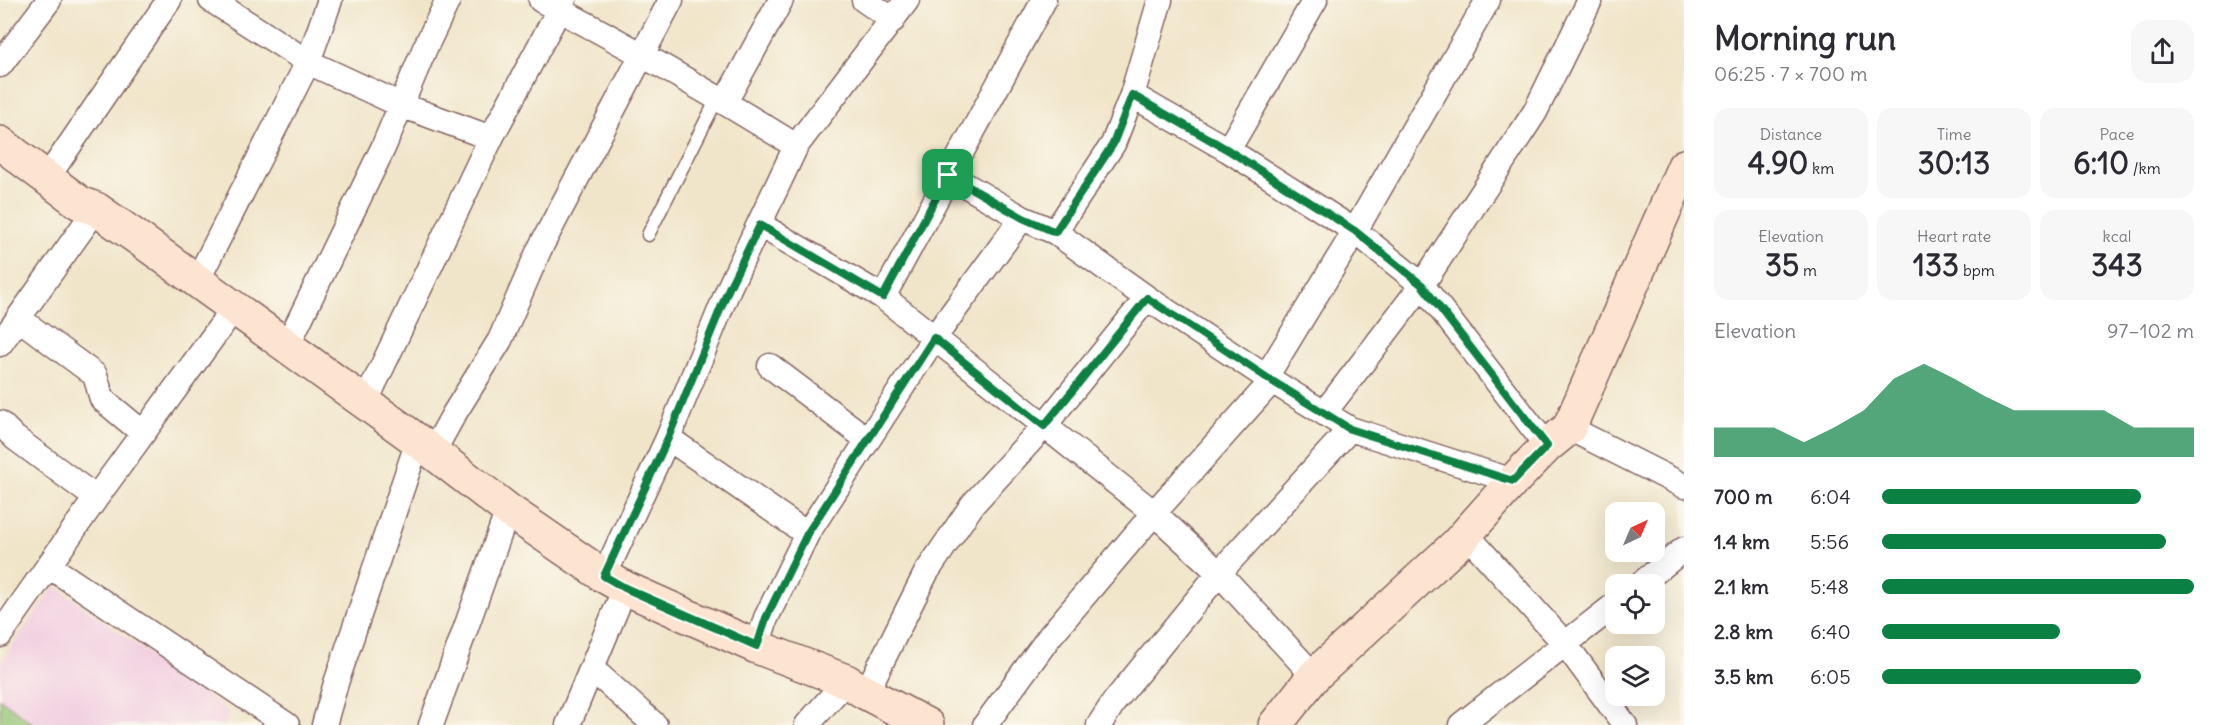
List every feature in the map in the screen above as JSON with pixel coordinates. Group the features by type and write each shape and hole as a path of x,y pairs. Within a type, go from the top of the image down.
{"main road":[{"path":"0,143 80,203 96,209 234,308 508,510 615,582 757,646 856,687 927,725"},
{"path":"1275,725 1314,676 1466,534 1513,481 1558,437 1684,166"}],"street":[{"path":"0,65 49,0"},
{"path":"47,178 169,0"},
{"path":"211,0 308,62 401,105 491,138"},
{"path":"196,281 308,62 330,0"},
{"path":"286,346 383,148 448,0"},
{"path":"324,725 336,683 425,447 454,414 500,340 539,250 671,0"},
{"path":"722,99 781,0"},
{"path":"864,0 893,20"},
{"path":"568,725 592,669 615,582 668,438 729,288 796,146 907,0"},
{"path":"883,297 1044,0"},
{"path":"1055,232 1113,144 1132,95 1160,0"},
{"path":"1228,150 1315,0"},
{"path":"985,725 1050,636 1269,379 1488,0"},
{"path":"1324,413 1422,285 1534,112 1590,0"},
{"path":"365,403 555,3 722,99 796,146"},
{"path":"1132,95 1228,150 1355,231 1422,285 1558,437 1684,486"},
{"path":"948,175 1023,218 1055,232 1147,298 1269,379 1350,429 1513,481"},
{"path":"0,344 96,209"},
{"path":"757,646 766,618 807,534 934,338 1023,218"},
{"path":"760,225 883,297 1154,513 1220,573 1314,676"},
{"path":"807,725 856,687 926,573 973,504 1044,426 1147,298"},
{"path":"0,635 234,308"},
{"path":"18,318 95,375 102,399 143,433"},
{"path":"770,366 868,440"},
{"path":"0,423 15,438 96,498"},
{"path":"1099,725 1114,702 1220,573 1350,429"},
{"path":"668,438 807,534"},
{"path":"430,725 508,510"},
{"path":"1466,534 1566,645 1625,725"},
{"path":"1653,574 1684,549"},
{"path":"49,566 287,725"},
{"path":"1461,725 1605,613"},
{"path":"592,669 656,725"}],"lane":[{"path":"648,235 722,99"}],"shaded area":[{"path":"55,586 230,712 225,725 0,725 0,663"}],"green space":[{"path":"0,699 34,725 0,725"}],"route":[{"path":"1132,95 1228,150 1355,231 1422,285 1547,446 1513,481 1350,429 1272,381 1147,298 1044,426 934,338 807,534 766,618 757,646 625,588 604,576 668,438 729,288 760,225 883,297 948,175 1023,218 1055,232 1113,144 1132,95"}]}
